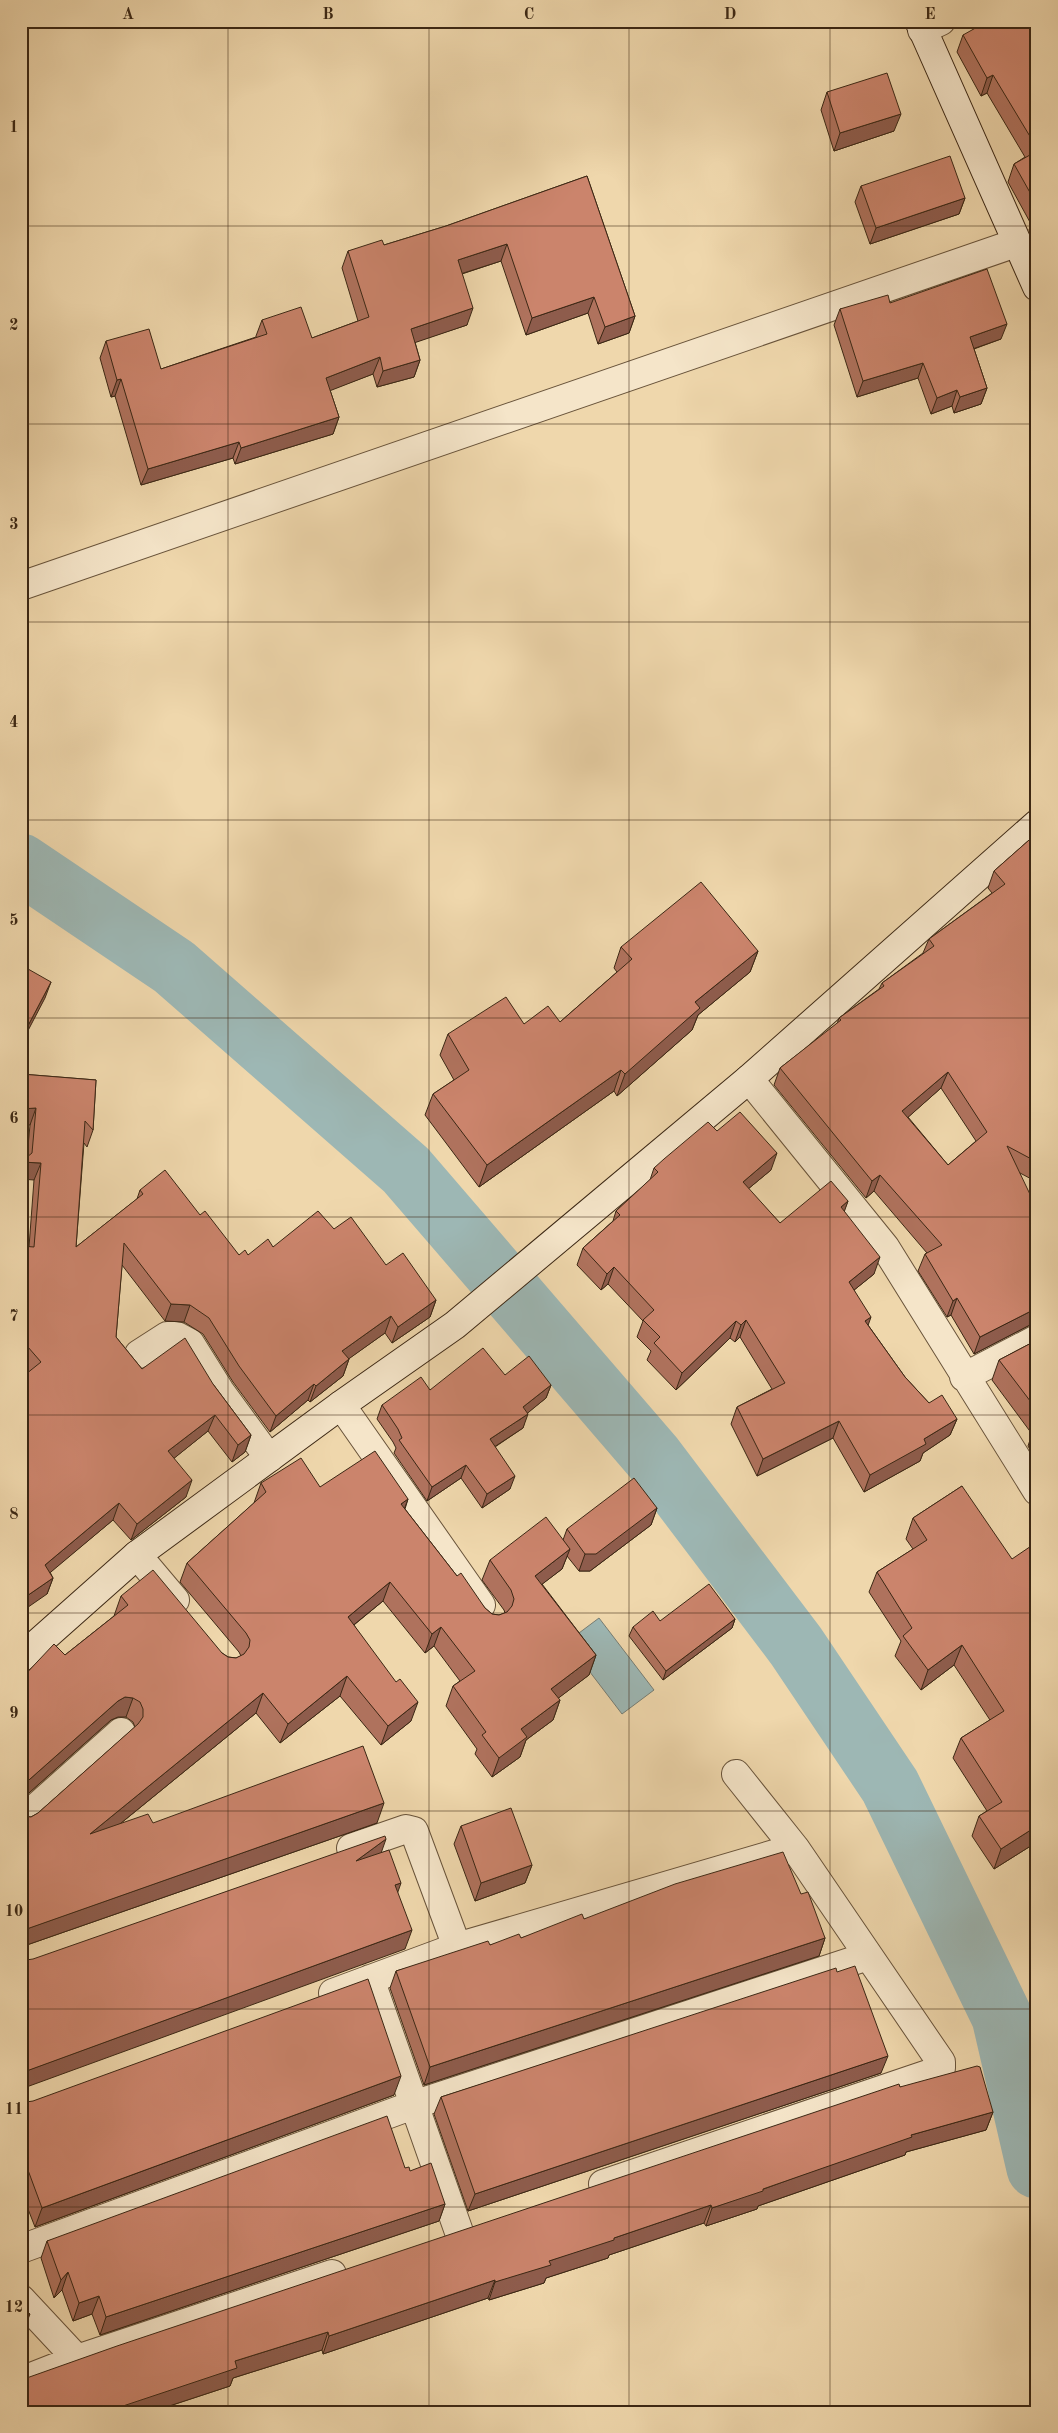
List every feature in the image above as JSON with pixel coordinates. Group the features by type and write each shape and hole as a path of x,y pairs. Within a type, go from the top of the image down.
{"street":[{"path":"927,24 1016,243 1037,288"},
{"path":"21,586 1016,243"},
{"path":"21,1658 137,1556 340,1405 456,1325 526,1264 749,1079 1037,824"},
{"path":"749,1079 885,1247 1037,1492"},
{"path":"139,1354 168,1336 177,1336 190,1343 220,1391 269,1458"},
{"path":"964,1377 1037,1339"},
{"path":"340,1405 491,1619"},
{"path":"137,1556 189,1616"},
{"path":"21,1820 121,1732"},
{"path":"581,2191 937,2071 941,2068 942,2062 794,1848 736,1774"},
{"path":"331,1855 406,1829 414,1831 457,1947"},
{"path":"306,2003 457,1947 794,1848"},
{"path":"21,2249 416,2104 868,1956"},
{"path":"370,1979 416,2104 459,2232"},
{"path":"431,2242 487,2223"},
{"path":"21,2381 77,2359 357,2266"},
{"path":"21,2299 77,2359"}],"water":[{"path":"599,1618 654,1690 622,1714 567,1642"}],"building":[{"path":"988,21 1037,21 1037,148 993,75 987,78 963,35"},
{"path":"887,73 901,114 840,133 827,92"},
{"path":"1037,151 1037,205 1014,164"},
{"path":"950,156 965,198 876,228 861,186"},
{"path":"587,176 635,316 605,327 594,297 532,318 507,244 458,260 473,308 411,329 420,360 383,371 380,357 326,378 339,417 241,448 239,442 148,469 121,379 117,380 106,341 149,329 161,369 267,334 262,320 301,307 312,338 369,317 348,251 382,240 384,245 446,226"},
{"path":"987,269 1007,324 970,337 987,388 960,397 957,390 937,398 923,363 863,381 840,309 888,295 890,303"},
{"path":"1037,833 1037,1162 1007,1146 1037,1209 1037,1308 980,1337 957,1298 953,1301 925,1254 942,1245 880,1175 872,1181 780,1068 841,1020 839,1018 884,986 882,983 934,946 929,939 1005,884 994,871","holes":["948,1072 987,1132 948,1165 902,1111"]},
{"path":"701,882 758,951 695,1002 700,1008 625,1074 621,1070 487,1165 433,1094 469,1070 448,1034 506,997 524,1024 548,1006 560,1022 632,959 621,947"},
{"path":"21,965 51,982 21,1039"},
{"path":"21,1074 96,1080 93,1130 85,1121 76,1247 143,1194 140,1190 165,1170 200,1215 205,1211 239,1255 245,1250 248,1255 268,1239 273,1247 318,1211 334,1229 351,1217 386,1265 403,1253 436,1300 398,1327 391,1316 342,1351 349,1359 316,1386 314,1384 276,1416 239,1366 209,1318 190,1305 171,1304 124,1243 116,1337 142,1369 185,1338 213,1384 251,1435 238,1445 215,1415 168,1451 192,1480 137,1524 119,1503 45,1565 53,1578 21,1600 21,1378 41,1362 21,1339 21,1246 34,1247 41,1163 21,1162 32,1153 36,1108 21,1109"},
{"path":"740,1112 777,1153 743,1182 780,1223 831,1181 848,1201 841,1207 880,1257 849,1282 871,1317 865,1321 905,1377 929,1403 942,1395 957,1419 924,1439 926,1444 870,1475 839,1421 763,1459 737,1407 785,1383 746,1320 741,1325 736,1321 682,1373 654,1343 660,1337 643,1320 654,1310 614,1267 607,1274 583,1248 620,1215 616,1211 658,1172 654,1168 664,1159 708,1122 717,1131"},
{"path":"1037,1340 1037,1410 999,1360"},
{"path":"483,1348 505,1375 529,1356 551,1385 523,1407 528,1414 490,1439 515,1476 487,1494 466,1465 432,1487 399,1440 402,1438 398,1429 382,1405 421,1377 430,1390"},
{"path":"375,1451 408,1499 401,1504 457,1576 461,1573 485,1608 492,1614 499,1615 507,1612 512,1606 514,1599 511,1590 490,1560 546,1517 570,1549 535,1576 596,1655 551,1689 560,1700 521,1729 527,1737 499,1758 482,1735 486,1732 453,1686 475,1671 441,1627 432,1634 390,1582 348,1617 396,1682 400,1679 418,1702 388,1726 347,1676 288,1724 263,1693 90,1834 148,1814 153,1823 363,1746 384,1803 21,1931 21,1815 31,1817 38,1813 138,1724 143,1717 143,1709 140,1702 133,1698 125,1697 118,1701 21,1787 21,1679 54,1644 65,1655 128,1605 121,1596 153,1570 222,1653 228,1657 236,1658 244,1654 249,1647 250,1640 246,1633 187,1563 266,1492 261,1483 301,1458 320,1487"},
{"path":"634,1478 657,1508 596,1554 585,1554 567,1529"},
{"path":"962,1486 1012,1559 1037,1542 1037,1826 1001,1849 979,1816 1002,1802 961,1738 1004,1711 962,1645 928,1670 903,1636 912,1628 877,1572 927,1540 913,1518"},
{"path":"709,1584 735,1619 666,1671 633,1627 653,1611 660,1621"},
{"path":"511,1808 532,1865 481,1883 461,1826"},
{"path":"385,1836 386,1839 356,1861 389,1850 401,1883 395,1885 412,1930 21,2073 21,1958 26,1960 33,1959"},
{"path":"783,1852 801,1894 808,1892 825,1938 430,2067 396,1971 488,1941 490,1945 519,1934 521,1938 582,1914 584,1919 675,1884"},
{"path":"855,1966 888,2056 475,2194 441,2097 836,1968 837,1972"},
{"path":"368,1979 401,2076 42,2208 25,2162 21,2163 21,2100 26,2102 33,2101"},
{"path":"977,2066 980,2067 993,2112 911,2135 912,2137 763,2189 763,2191 712,2208 711,2205 549,2261 551,2265 495,2282 495,2280 329,2336 328,2332 235,2361 237,2368 105,2412 21,2412 21,2380 117,2346 899,2084 900,2087"},
{"path":"387,2116 405,2168 409,2167 410,2171 431,2163 445,2204 106,2317 99,2296 79,2303 68,2272 61,2280 47,2241"},
{"path":"21,2305 30,2314 21,2323"}],"waterway":[{"path":"21,864 174,967 406,1170 653,1457 796,1646 890,1786 1002,2017 1037,2168"}]}
